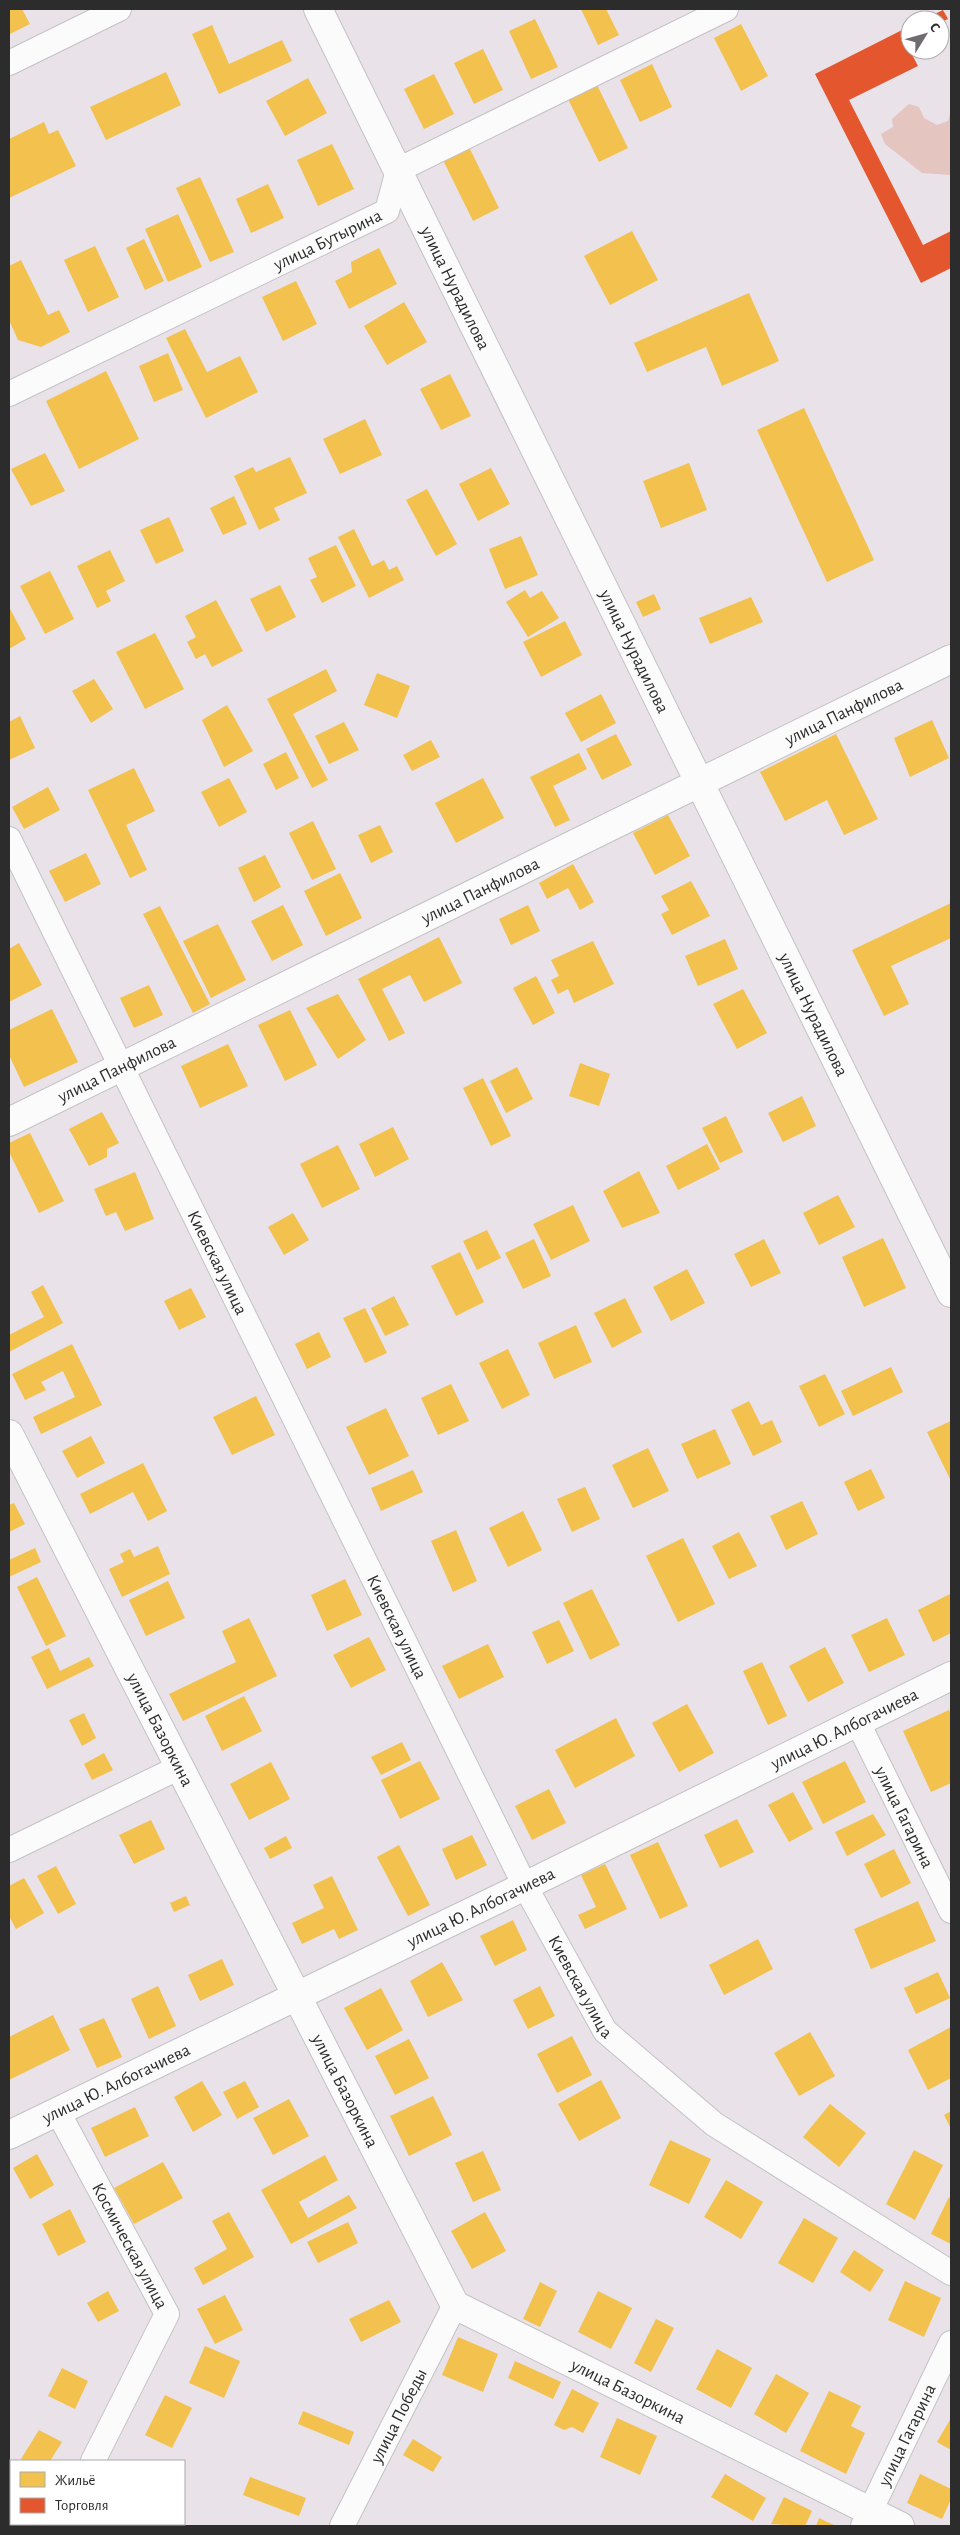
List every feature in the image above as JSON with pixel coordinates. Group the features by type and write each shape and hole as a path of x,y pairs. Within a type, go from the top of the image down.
{"street":[{"path":"9,63 119,9"},
{"name":"улица Нурадилова","path":"318,9 951,1293"},
{"path":"398,170 726,9"},
{"name":"улица Бутырина","path":"9,394 387,211 398,170"},
{"name":"улица Панфилова","path":"9,1122 951,659"},
{"name":"Киевская улица","path":"9,839 525,1886 606,2031 714,2124 951,2272"},
{"name":"улица Базоркина","path":"9,1434 178,1768 455,2305 867,2519 900,2526"},
{"name":"улица Ю. Албогачиева","path":"9,2134 525,1886 951,1676"},
{"name":"улица Гагарина","path":"858,1723 951,1911"},
{"path":"9,1850 178,1768"},
{"name":"Космическая улица","path":"58,2112 167,2314 94,2460"},
{"name":"улица Победы","path":"342,2526 455,2305"},
{"name":"улица Гагарина","path":"867,2519 951,2343"}],"shaded area":[{"path":"909,104 919,107 924,118 937,125 948,121 951,109 951,175 922,173 885,144 881,134 893,127 892,119"}],"building: Жильё":[{"path":"9,9 22,9 30,24 10,34"},
{"path":"581,9 606,9 619,35 598,45"},
{"path":"535,19 558,67 531,79 509,31"},
{"path":"741,24 768,76 741,91 714,38"},
{"path":"212,25 229,64 282,40 292,61 219,94 192,34"},
{"path":"483,49 503,90 474,104 454,63"},
{"path":"652,64 672,107 640,122 620,80"},
{"path":"166,72 181,105 106,140 90,107"},
{"path":"434,74 454,114 424,129 404,89"},
{"path":"308,78 327,113 285,136 266,101"},
{"path":"597,85 628,148 599,162 568,99"},
{"path":"44,122 49,134 58,130 76,166 9,198 9,139"},
{"path":"332,144 354,189 318,206 297,160"},
{"path":"468,145 499,208 473,221 442,158"},
{"path":"200,177 234,252 210,262 176,188"},
{"path":"268,184 284,218 251,233 236,199"},
{"path":"178,214 202,267 168,282 145,229"},
{"path":"632,231 658,280 610,305 584,256"},
{"path":"144,239 164,281 145,290 126,248"},
{"path":"95,246 119,297 88,312 64,260"},
{"path":"379,248 397,284 349,309 335,281 352,272 351,262"},
{"path":"21,260 48,315 59,310 70,332 41,347 18,340 9,320 9,266"},
{"path":"296,281 317,324 283,341 262,297"},
{"path":"749,293 779,361 722,386 706,347 647,372 634,343"},
{"path":"404,302 427,342 387,365 364,326"},
{"path":"185,329 207,372 240,356 258,392 206,418 166,338"},
{"path":"168,353 183,390 154,402 139,366"},
{"path":"106,371 139,439 79,469 46,401"},
{"path":"450,374 471,416 441,430 420,389"},
{"path":"804,408 874,560 827,582 757,430"},
{"path":"365,419 382,455 340,474 323,439"},
{"path":"45,453 65,491 31,506 11,469"},
{"path":"290,457 307,493 274,508 280,520 259,530 234,476 253,467 256,472"},
{"path":"689,463 707,510 661,528 643,481"},
{"path":"491,468 510,504 478,521 459,484"},
{"path":"427,489 457,544 436,556 406,500"},
{"path":"234,496 247,524 223,535 210,508"},
{"path":"169,517 184,551 156,564 140,530"},
{"path":"354,529 372,566 384,560 389,570 397,566 404,580 369,598 338,537"},
{"path":"521,536 538,575 505,589 489,549"},
{"path":"336,545 356,586 322,603 310,580 317,577 308,558"},
{"path":"110,550 125,581 106,591 111,601 97,608 77,566"},
{"path":"50,571 74,619 45,634 20,586"},
{"path":"280,585 296,617 266,632 250,599"},
{"path":"525,590 530,598 542,591 559,618 528,637 506,602"},
{"path":"654,594 661,609 643,617 636,602"},
{"path":"751,597 763,622 710,644 699,618"},
{"path":"216,600 243,651 212,667 205,654 196,659 187,642 196,637 185,616"},
{"path":"9,607 26,639 9,649"},
{"path":"565,621 582,655 541,677 523,642"},
{"path":"155,633 184,689 145,709 116,652"},
{"path":"326,669 337,691 293,714 328,780 312,788 267,699"},
{"path":"377,673 410,686 397,718 364,705"},
{"path":"94,679 113,709 91,723 72,691"},
{"path":"601,694 616,723 581,742 565,713"},
{"path":"227,705 253,751 224,767 202,720"},
{"path":"20,716 35,748 9,760 9,722"},
{"path":"932,720 949,758 910,777 894,738"},
{"path":"344,722 359,750 329,764 315,736"},
{"path":"616,734 632,765 602,780 586,749"},
{"path":"836,734 878,819 844,835 827,800 785,821 760,772"},
{"path":"431,740 440,757 412,771 403,755"},
{"path":"286,752 299,778 276,790 263,764"},
{"path":"579,753 587,769 553,786 570,820 555,827 530,777"},
{"path":"134,768 155,811 126,825 147,870 130,878 88,790"},
{"path":"229,778 247,812 219,827 201,792"},
{"path":"483,778 504,818 456,843 435,803"},
{"path":"48,787 60,810 24,829 12,807"},
{"path":"668,815 690,856 655,875 633,833"},
{"path":"313,821 336,869 312,880 289,833"},
{"path":"380,825 393,852 371,863 358,835"},
{"path":"86,853 101,884 65,902 49,871"},
{"path":"265,855 281,887 254,902 238,868"},
{"path":"573,864 594,902 580,910 568,888 547,899 539,883"},
{"path":"340,873 362,918 326,936 304,891"},
{"path":"691,881 710,916 672,935 661,914 669,910 661,896"},
{"path":"951,903 951,938 891,966 909,1004 884,1016 852,950"},
{"path":"283,905 303,945 272,961 251,921"},
{"path":"528,905 540,931 511,945 499,919"},
{"path":"160,906 210,1004 193,1013 143,914"},
{"path":"218,924 246,980 211,998 183,941"},
{"path":"439,937 462,983 424,1002 410,975 382,989 405,1033 389,1041 358,979"},
{"path":"725,939 738,969 698,986 685,956"},
{"path":"593,941 614,984 574,1003 568,989 558,994 551,980 559,976 551,960"},
{"path":"19,943 42,985 9,1002 9,949"},
{"path":"536,976 555,1013 533,1025 513,988"},
{"path":"149,985 163,1015 134,1028 120,998"},
{"path":"743,989 767,1033 737,1049 713,1004"},
{"path":"338,994 366,1040 338,1059 306,1008"},
{"path":"52,1009 78,1062 24,1087 9,1055 9,1030"},
{"path":"290,1010 317,1065 285,1081 258,1025"},
{"path":"228,1044 248,1086 200,1108 181,1066"},
{"path":"580,1063 610,1074 599,1106 569,1096"},
{"path":"517,1067 533,1099 506,1113 490,1081"},
{"path":"483,1078 511,1136 491,1146 463,1088"},
{"path":"802,1096 816,1126 783,1142 768,1113"},
{"path":"102,1112 119,1143 107,1149 107,1157 89,1166 69,1129"},
{"path":"726,1116 743,1152 720,1163 702,1128"},
{"path":"393,1127 409,1159 375,1177 359,1144"},
{"path":"30,1133 64,1201 39,1213 9,1152 9,1143"},
{"path":"707,1144 720,1169 678,1190 666,1166"},
{"path":"338,1145 360,1189 322,1208 300,1164"},
{"path":"639,1171 660,1213 622,1228 603,1191"},
{"path":"135,1172 154,1219 125,1231 116,1212 106,1216 94,1189"},
{"path":"838,1195 855,1227 819,1245 803,1213"},
{"path":"573,1205 590,1241 551,1260 533,1224"},
{"path":"293,1213 309,1240 284,1255 268,1227"},
{"path":"487,1230 501,1258 477,1270 463,1241"},
{"path":"883,1238 906,1288 864,1307 842,1257"},
{"path":"534,1239 551,1276 523,1289 505,1253"},
{"path":"764,1239 781,1273 751,1287 734,1254"},
{"path":"460,1252 484,1302 456,1316 431,1266"},
{"path":"687,1269 705,1303 671,1321 653,1287"},
{"path":"43,1285 63,1323 9,1352 9,1335 44,1317 31,1292"},
{"path":"191,1288 206,1317 179,1330 164,1301"},
{"path":"394,1296 409,1325 385,1336 371,1308"},
{"path":"625,1298 642,1332 612,1348 594,1313"},
{"path":"365,1308 387,1353 365,1363 343,1318"},
{"path":"576,1325 592,1362 554,1379 538,1343"},
{"path":"319,1332 331,1357 307,1369 295,1344"},
{"path":"72,1344 102,1405 41,1434 33,1417 75,1397 63,1371 41,1382 46,1390 25,1400 12,1374"},
{"path":"508,1349 530,1395 502,1409 479,1363"},
{"path":"891,1367 903,1392 853,1416 841,1391"},
{"path":"825,1374 845,1414 819,1427 799,1386"},
{"path":"451,1384 469,1421 438,1435 421,1398"},
{"path":"256,1396 275,1435 232,1455 213,1417"},
{"path":"749,1401 761,1425 772,1420 782,1442 753,1456 731,1410"},
{"path":"386,1408 409,1456 369,1475 346,1427"},
{"path":"951,1421 951,1481 927,1432"},
{"path":"715,1429 731,1464 697,1479 681,1444"},
{"path":"91,1436 105,1463 77,1478 62,1451"},
{"path":"648,1448 669,1491 633,1508 612,1465"},
{"path":"143,1463 167,1511 148,1521 133,1492 90,1514 80,1494"},
{"path":"871,1469 885,1498 858,1511 844,1482"},
{"path":"413,1470 423,1492 381,1511 371,1488"},
{"path":"585,1487 600,1519 572,1532 557,1499"},
{"path":"802,1501 818,1534 786,1550 770,1516"},
{"path":"14,1503 25,1524 9,1532 9,1505"},
{"path":"523,1511 542,1550 508,1567 489,1528"},
{"path":"456,1530 477,1581 453,1592 431,1541"},
{"path":"739,1532 757,1566 729,1579 712,1546"},
{"path":"683,1538 715,1604 678,1622 646,1556"},
{"path":"158,1546 170,1574 122,1597 109,1569 124,1562 120,1554 130,1549 134,1557"},
{"path":"35,1548 41,1562 9,1577 9,1560"},
{"path":"37,1577 66,1636 46,1646 17,1587"},
{"path":"345,1579 362,1615 327,1631 311,1595"},
{"path":"168,1581 185,1618 146,1636 129,1600"},
{"path":"592,1589 620,1645 590,1660 563,1603"},
{"path":"950,1594 951,1633 933,1642 918,1610"},
{"path":"249,1618 277,1676 183,1721 169,1694 236,1662 222,1631"},
{"path":"887,1618 905,1655 869,1672 851,1635"},
{"path":"559,1620 574,1651 547,1664 532,1632"},
{"path":"369,1637 386,1670 351,1688 333,1655"},
{"path":"488,1644 504,1677 459,1699 442,1666"},
{"path":"825,1647 844,1683 808,1702 789,1666"},
{"path":"49,1648 60,1671 89,1657 94,1666 47,1689 31,1657"},
{"path":"762,1662 787,1716 768,1725 743,1671"},
{"path":"244,1696 262,1731 222,1751 205,1716"},
{"path":"687,1704 714,1753 679,1772 652,1723"},
{"path":"949,1710 951,1714 951,1783 931,1792 903,1731"},
{"path":"84,1713 96,1738 82,1746 69,1720"},
{"path":"616,1718 635,1756 575,1788 555,1750"},
{"path":"402,1742 411,1760 381,1775 371,1757"},
{"path":"104,1753 113,1770 92,1780 84,1764"},
{"path":"420,1761 440,1799 400,1819 381,1780"},
{"path":"845,1761 866,1802 823,1824 802,1782"},
{"path":"271,1762 290,1799 249,1820 230,1784"},
{"path":"549,1789 566,1823 532,1840 515,1806"},
{"path":"793,1792 813,1829 789,1842 768,1805"},
{"path":"873,1814 886,1835 847,1856 835,1832"},
{"path":"737,1819 754,1852 720,1868 704,1835"},
{"path":"151,1820 165,1849 134,1864 119,1835"},
{"path":"472,1835 487,1865 456,1880 442,1849"},
{"path":"286,1836 292,1848 270,1859 264,1848"},
{"path":"658,1842 688,1906 660,1919 630,1855"},
{"path":"399,1845 430,1905 408,1916 377,1857"},
{"path":"894,1849 911,1883 881,1898 864,1864"},
{"path":"605,1864 627,1909 585,1929 578,1915 596,1907 581,1875"},
{"path":"56,1866 76,1904 58,1914 37,1876"},
{"path":"332,1876 358,1930 339,1939 334,1929 302,1944 292,1923 324,1908 313,1885"},
{"path":"24,1878 44,1913 16,1929 9,1916 9,1886"},
{"path":"186,1896 190,1905 174,1912 170,1903"},
{"path":"918,1901 936,1941 871,1969 854,1929"},
{"path":"513,1920 527,1950 495,1966 480,1936"},
{"path":"758,1939 773,1969 724,1995 709,1965"},
{"path":"222,1959 234,1985 200,2001 188,1975"},
{"path":"442,1962 463,2000 428,2017 410,1981"},
{"path":"938,1972 950,1998 916,2014 904,1988"},
{"path":"158,1986 176,2026 149,2039 131,1999"},
{"path":"540,1986 555,2016 528,2029 513,2000"},
{"path":"381,1988 403,2030 367,2050 344,2008"},
{"path":"53,2015 70,2050 9,2080 9,2037"},
{"path":"104,2018 122,2057 97,2068 79,2029"},
{"path":"951,2027 951,2078 928,2090 908,2050"},
{"path":"810,2032 835,2076 799,2096 774,2053"},
{"path":"572,2036 592,2075 557,2093 537,2054"},
{"path":"409,2039 429,2078 395,2095 375,2056"},
{"path":"601,2080 621,2118 579,2141 558,2104"},
{"path":"202,2081 222,2115 193,2132 174,2097"},
{"path":"245,2081 259,2107 237,2119 223,2092"},
{"path":"433,2096 452,2135 409,2156 390,2116"},
{"path":"289,2099 309,2136 273,2155 253,2118"},
{"path":"830,2104 866,2133 839,2167 803,2137"},
{"path":"135,2107 149,2136 105,2157 91,2128"},
{"path":"951,2111 951,2129 944,2115"},
{"path":"670,2140 711,2159 689,2204 649,2185"},
{"path":"914,2150 943,2165 915,2220 886,2204"},
{"path":"483,2151 501,2190 473,2202 455,2163"},
{"path":"37,2154 54,2185 30,2199 13,2168"},
{"path":"325,2155 338,2180 299,2202 308,2218 349,2195 357,2208 291,2244 261,2190"},
{"path":"163,2162 183,2198 134,2224 114,2188"},
{"path":"726,2180 763,2202 741,2239 704,2217"},
{"path":"949,2197 951,2199 951,2244 931,2234"},
{"path":"70,2209 86,2242 58,2256 42,2224"},
{"path":"229,2212 254,2257 203,2285 194,2268 227,2249 212,2221"},
{"path":"485,2212 506,2251 472,2269 451,2231"},
{"path":"804,2218 838,2238 813,2283 778,2263"},
{"path":"348,2222 358,2243 318,2263 307,2242"},
{"path":"854,2250 884,2270 870,2292 840,2272"},
{"path":"905,2281 941,2298 924,2337 888,2320"},
{"path":"540,2282 557,2291 540,2327 523,2319"},
{"path":"108,2291 119,2311 98,2322 87,2303"},
{"path":"598,2291 632,2308 611,2349 578,2332"},
{"path":"225,2295 243,2330 215,2344 197,2309"},
{"path":"389,2300 401,2322 361,2342 349,2319"},
{"path":"656,2319 674,2328 651,2372 634,2363"},
{"path":"458,2337 498,2354 483,2392 442,2375"},
{"path":"205,2346 240,2361 224,2398 189,2383"},
{"path":"717,2349 752,2368 731,2408 696,2389"},
{"path":"515,2361 561,2382 553,2399 508,2378"},
{"path":"62,2368 88,2381 75,2409 48,2396"},
{"path":"776,2374 809,2393 786,2433 754,2414"},
{"path":"572,2389 599,2403 583,2433 572,2427 564,2430 554,2425"},
{"path":"829,2391 861,2406 851,2426 865,2433 846,2474 800,2451"},
{"path":"165,2395 192,2408 172,2448 145,2435"},
{"path":"303,2411 354,2432 349,2445 298,2424"},
{"path":"617,2418 657,2436 640,2475 600,2457"},
{"path":"951,2418 951,2450 937,2442"},
{"path":"39,2430 62,2442 51,2460 21,2459"},
{"path":"413,2439 442,2457 433,2472 403,2455"},
{"path":"725,2474 766,2498 753,2521 711,2497"},
{"path":"920,2474 951,2489 951,2499 942,2519 907,2503"},
{"path":"250,2477 306,2498 299,2516 243,2495"},
{"path":"10,2480 9,2510 9,2481"},
{"path":"784,2497 812,2511 805,2526 771,2524"},
{"path":"819,2518 836,2526 816,2526"}],"building: Торговля":[{"path":"900,31 900,60 915,60 918,66 849,100 923,245 951,231 951,268 921,283 815,74"}]}
